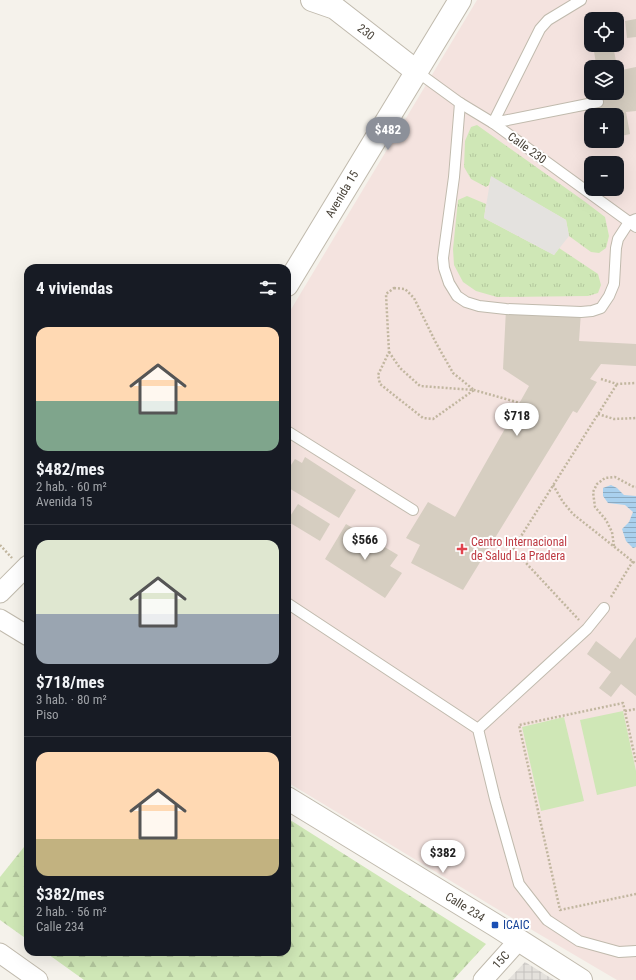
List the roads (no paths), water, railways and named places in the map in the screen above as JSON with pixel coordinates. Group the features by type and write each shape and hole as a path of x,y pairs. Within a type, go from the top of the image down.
{"street":[{"name":"230","path":"312,0 335,8 416,71"},
{"name":"Avenida 15","path":"291,278 460,0"},
{"path":"0,593 24,569"},
{"path":"0,620 24,634"},
{"name":"Calle 234","path":"291,800 519,940 580,980"},
{"name":"15C","path":"483,980 519,940"},
{"path":"0,953 38,980"}],"lane":[{"path":"493,123 540,29 548,20 581,0"},
{"name":"Calle 230","path":"416,71 460,103 493,123 634,223"},
{"path":"493,123 598,102"},
{"path":"460,103 454,177 443,258 444,268 449,283 457,296 466,302 479,306 506,309 581,312 601,308 609,296 614,284 618,239 634,223"},
{"path":"291,434 413,510"},
{"path":"291,606 478,729 495,799 519,884 547,920 579,940 619,952 636,951"},
{"path":"478,729 587,629 604,608"}],"water":[{"path":"611,485 617,488 624,495 636,496 636,547 633,548 626,541 622,529 629,522 633,512 625,505 608,503 603,496 603,488"}],"place":[{"name":"Centro Internacional de Salud La Pradera","path":"462,549"},
{"name":"ICAIC","path":"495,925"}]}
